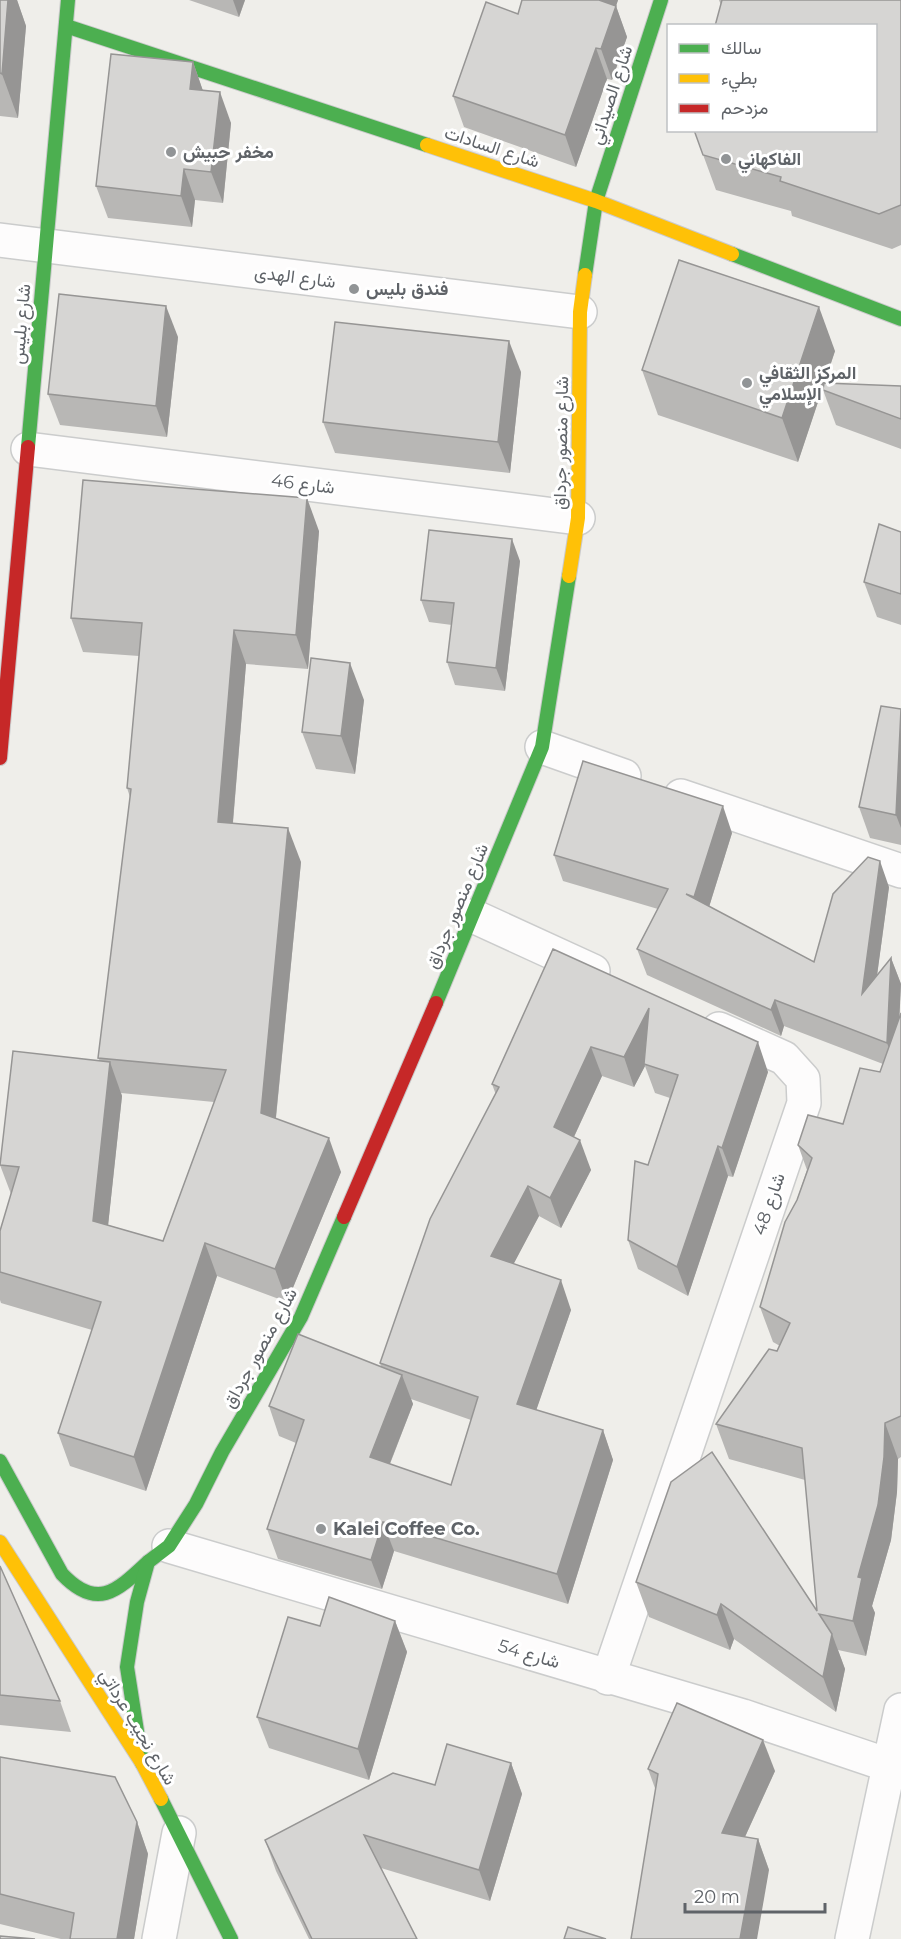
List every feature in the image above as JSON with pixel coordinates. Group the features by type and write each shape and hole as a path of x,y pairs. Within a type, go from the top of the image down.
{"street":[{"name":"شارع بليس","path":"0,758 68,0"},
{"name":"شارع الصيداني","path":"596,201 661,0"},
{"name":"شارع السادات","path":"66,26 596,201 900,315"},
{"name":"شارع منصور جرداق","path":"0,1461 62,1574 72,1586 88,1595 105,1594 122,1587 158,1554 196,1504 222,1452 301,1317 473,916 542,747 578,518 580,312 596,201"},
{"name":"شارع الهدى","path":"0,240 580,312"},
{"name":"شارع 46","path":"28,449 578,518"},
{"path":"542,747 901,871"},
{"path":"473,916 623,985"},
{"name":"شارع 48","path":"608,1678 804,1103 803,1079 784,1058 688,1014"},
{"name":"شارع نجيب عرداتي","path":"0,1542 142,1763 231,1939"},
{"name":"شارع منصور جرداق","path":"142,1763 127,1667 137,1602 158,1554"},
{"name":"شارع 54","path":"158,1554 743,1716 888,1765"},
{"path":"852,1939 901,1710"},
{"path":"159,1939 179,1833"}],"building":[{"path":"0,0 8,0 2,74 0,73"},
{"path":"522,0 599,0 616,6 601,49 596,48 565,135 453,96 486,2 518,14"},
{"path":"722,0 901,0 901,205 879,214 780,181 781,177 703,155 695,132 877,132 877,24 716,24"},
{"path":"111,54 193,62 190,89 220,92 211,172 184,169 181,196 96,186"},
{"path":"679,260 819,307 782,418 642,370"},
{"path":"59,294 166,306 156,406 48,394"},
{"path":"335,322 509,341 498,442 323,422"},
{"path":"824,383 901,386 901,419 823,390"},
{"path":"83,480 307,498 296,635 234,630 218,822 288,828 261,1113 329,1138 275,1269 205,1243 134,1457 58,1433 101,1302 0,1272 0,1231 19,1167 0,1165 13,1051 110,1062 93,1221 163,1241 226,1070 98,1058 131,789 127,788 142,623 71,618"},
{"path":"879,524 901,532 901,594 864,582"},
{"path":"429,530 512,539 496,668 447,662 454,603 421,600"},
{"path":"311,658 350,663 341,736 302,732"},
{"path":"881,706 901,709 896,815 859,807"},
{"path":"583,761 723,806 694,897 686,894 814,962 833,894 868,857 880,861 862,994 891,958 887,1043 775,1000 771,1010 637,949 668,889 554,855"},
{"path":"553,949 758,1042 722,1148 718,1146 677,1267 628,1240 635,1161 648,1165 678,1075 644,1064 649,1008 624,1057 591,1047 554,1127 580,1140 550,1198 528,1186 491,1256 561,1280 517,1404 603,1430 557,1574 383,1522 371,1560 267,1529 304,1420 269,1406 298,1334 402,1375 370,1457 451,1485 478,1397 380,1363 430,1219 499,1087 492,1084"},
{"path":"901,1013 901,1416 885,1423 884,1457 878,1505 858,1577 862,1578 853,1621 819,1614 832,1634 823,1677 721,1604 717,1615 636,1582 671,1482 712,1452 817,1611 802,1448 716,1424 769,1349 777,1351 790,1323 760,1307 785,1222 797,1200 812,1158 798,1145 808,1115 843,1124 860,1068 880,1072"},
{"path":"0,1566 60,1701 0,1695"},
{"path":"329,1597 395,1621 358,1749 257,1717 288,1617 320,1626"},
{"path":"677,1703 763,1740 722,1833 758,1839 740,1939 631,1939 658,1774 648,1769"},
{"path":"447,1744 511,1763 479,1870 364,1835 417,1939 312,1939 265,1840 393,1773 435,1785"},
{"path":"0,1757 115,1777 137,1822 117,1939 70,1939 74,1913 0,1894"},
{"path":"568,1927 606,1939 564,1939"},
{"path":"0,1936 35,1939 0,1939"}],"traffic: fast":[{"path":"28,447 68,0"},
{"path":"585,275 596,201 661,0"},
{"path":"66,26 427,145"},
{"path":"732,254 901,319"},
{"path":"436,1003 542,747 569,576"},
{"path":"142,1763 127,1667 137,1602 148,1562 169,1546 196,1504 222,1452 301,1317 344,1217"},
{"path":"0,1461 62,1574 74,1585 86,1592 106,1593 126,1581 148,1562"},
{"path":"161,1799 231,1939"}],"traffic: slow":[{"path":"427,145 596,201 732,254"},
{"path":"569,576 578,518 580,312 585,275"},
{"path":"0,1542 142,1763 161,1799"}],"traffic: jam":[{"path":"0,758 28,447"},
{"path":"344,1217 436,1003"}],"place":[{"name":"مخفر حبيش","path":"171,152"},
{"name":"الفاكهاني","path":"726,159"},
{"name":"فندق بليس","path":"354,289"},
{"name":"المركز الثقافي الإسلامي","path":"747,383"},
{"name":"Kalei Coffee Co.","path":"321,1529"}]}
